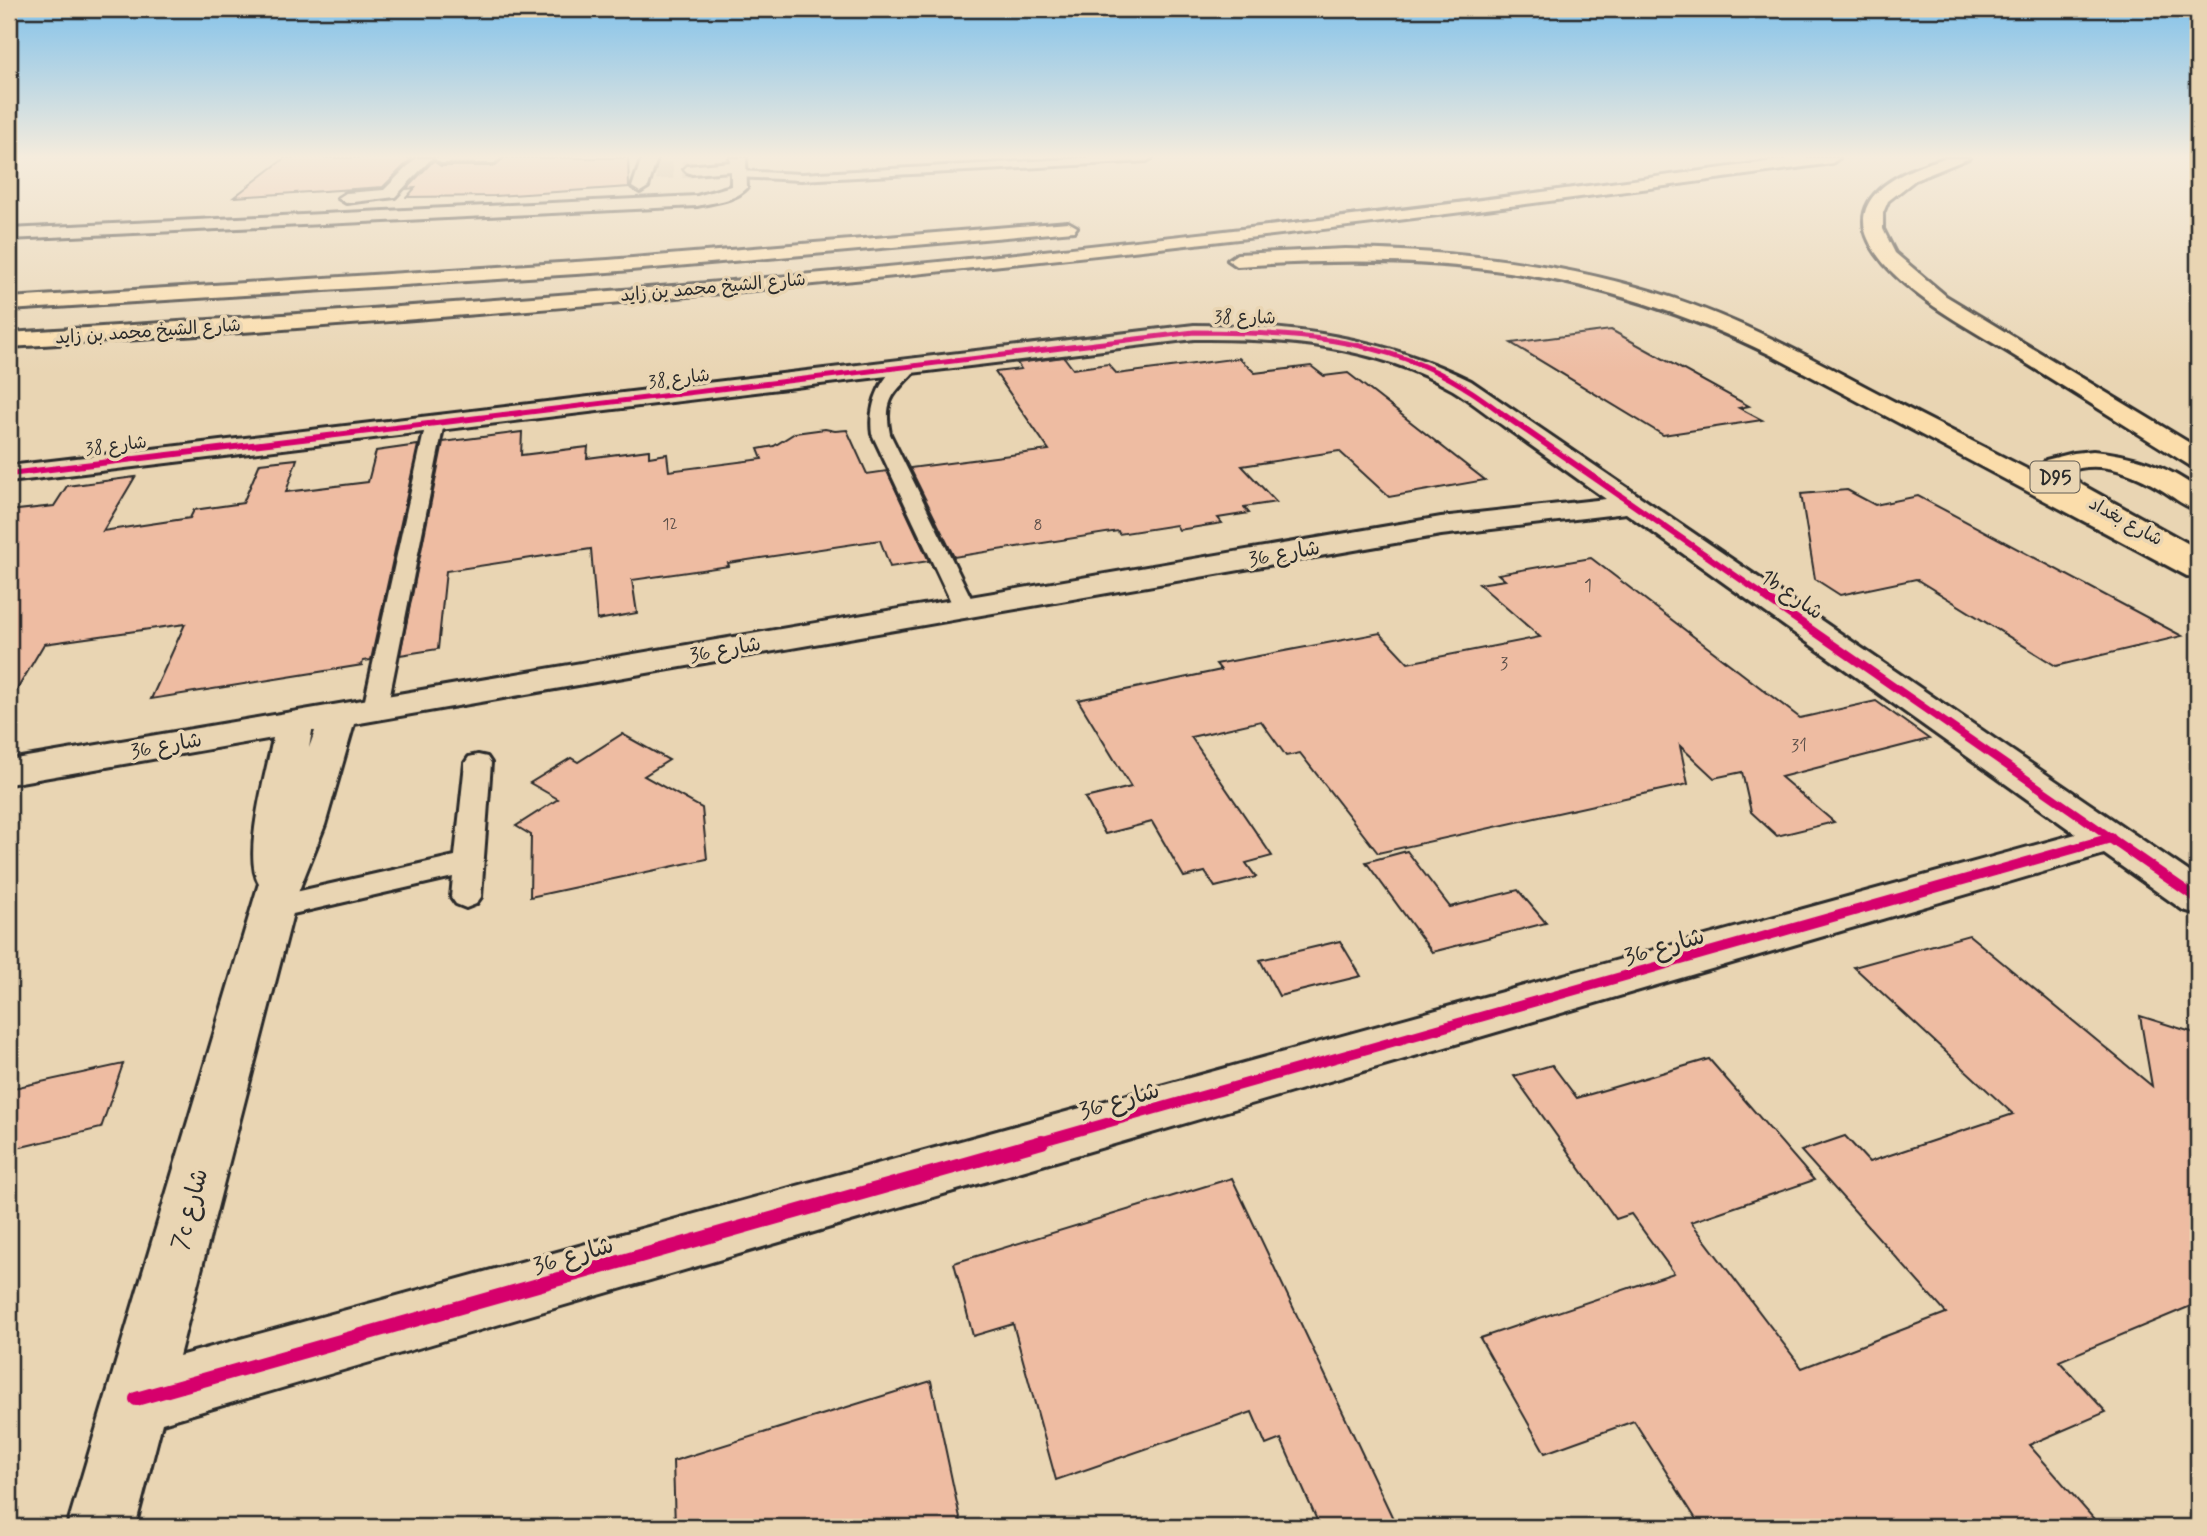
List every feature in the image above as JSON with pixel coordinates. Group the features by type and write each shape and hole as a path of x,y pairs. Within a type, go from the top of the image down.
{"main road":[{"name":"شارع الشيخ محمد بن زايد","path":"9,304 608,266 1037,230"},
{"name":"شارع الشيخ محمد بن زايد","path":"9,340 676,291 981,263 1290,230"},
{"path":"1875,230 1883,250 1906,275 1939,300 2198,458"},
{"path":"1219,262 1362,254 1463,260 1566,276 1664,301 1709,318 1797,360 2198,569"},
{"path":"676,291 786,296 1081,274"},
{"name":"شارع بغداد","path":"2198,502 2173,482 2131,466 2096,461 2067,461 2056,466 2053,472 2058,481 2072,491 2198,561"}],"street":[{"path":"9,234 94,230"},
{"name":"شارع 38","path":"9,474 1194,332 1275,333 1353,344"},
{"name":"1b شارع","path":"1353,344 1385,352 1441,373 2198,899"},
{"name":"شارع 36","path":"9,772 1623,497"},
{"name":"7c شارع","path":"101,1527 274,899 304,825 357,712"},
{"name":"7c شارع","path":"274,899 275,830 295,723"},
{"name":"شارع 36","path":"136,1399 2111,838"}],"lane":[{"path":"912,365 893,381 881,397 877,415 965,608"},
{"path":"357,712 435,423"},
{"path":"466,897 478,763"},
{"path":"274,899 469,863"}],"building":[{"path":"1611,330 1749,406 1739,408 1762,420 1663,435 1511,343"},
{"path":"1064,357 1073,369 1108,364 1117,374 1239,358 1255,373 1311,366 1324,376 1348,373 1485,480 1389,497 1339,451 1242,466 1276,502 1244,507 1249,513 1218,518 1222,523 1179,530 1176,525 1119,534 1118,531 954,557 910,468 1049,450 995,372 1021,369 1017,363"},
{"path":"825,429 847,430 867,474 887,471 929,561 890,567 880,540 632,580 637,613 597,620 591,549 446,571 438,649 400,655 443,442 522,432 521,455 588,447 587,458 649,450 649,457 667,454 669,471 762,459 758,449 774,446 795,433"},
{"path":"418,445 371,660 363,661 362,665 151,699 185,624 44,644 9,703 9,511 54,506 67,486 135,477 103,531 190,518 194,510 243,503 260,463 297,459 286,492 368,482 376,451"},
{"path":"1847,490 1875,505 1918,496 2182,636 2056,666 1916,579 1840,595 1815,579 1801,494"},
{"path":"1591,558 1800,718 1876,701 1929,739 1781,777 1834,822 1777,836 1751,812 1742,772 1714,778 1680,746 1688,784 1378,853 1300,753 1286,756 1261,721 1191,737 1272,856 1246,863 1256,877 1215,887 1205,872 1184,877 1152,822 1105,834 1085,798 1131,787 1078,700 1221,670 1216,664 1380,633 1408,663 1540,637 1479,584 1505,580 1498,574"},
{"path":"622,734 669,760 644,776 702,808 707,859 530,897 531,835 516,826 558,799 530,783 571,758 578,762"},
{"path":"1407,851 1450,907 1518,890 1546,923 1432,952 1366,862"},
{"path":"1969,935 2152,1086 2140,1016 2198,1034 2198,1303 2059,1361 2106,1412 2029,1445 2101,1527 1701,1527 1634,1421 1545,1453 1480,1338 1674,1273 1631,1214 1616,1219 1514,1076 1552,1065 1577,1098 1709,1059 1814,1180 1691,1222 1802,1368 1946,1313 1801,1151 1845,1136 1869,1162 2013,1114 1854,967"},
{"path":"1340,941 1361,976 1279,996 1260,960"},
{"path":"123,1064 101,1128 9,1150 9,1089"},
{"path":"1232,1178 1397,1527 1320,1527 1281,1439 1266,1445 1252,1412 1056,1480 1013,1324 973,1336 954,1263"},
{"path":"931,1381 962,1527 675,1527 673,1461"}],"cycle path":[{"path":"9,474 1194,332 1264,333 1333,341 1399,357 1463,386 2198,899"},
{"path":"136,1399 2111,838"}]}
